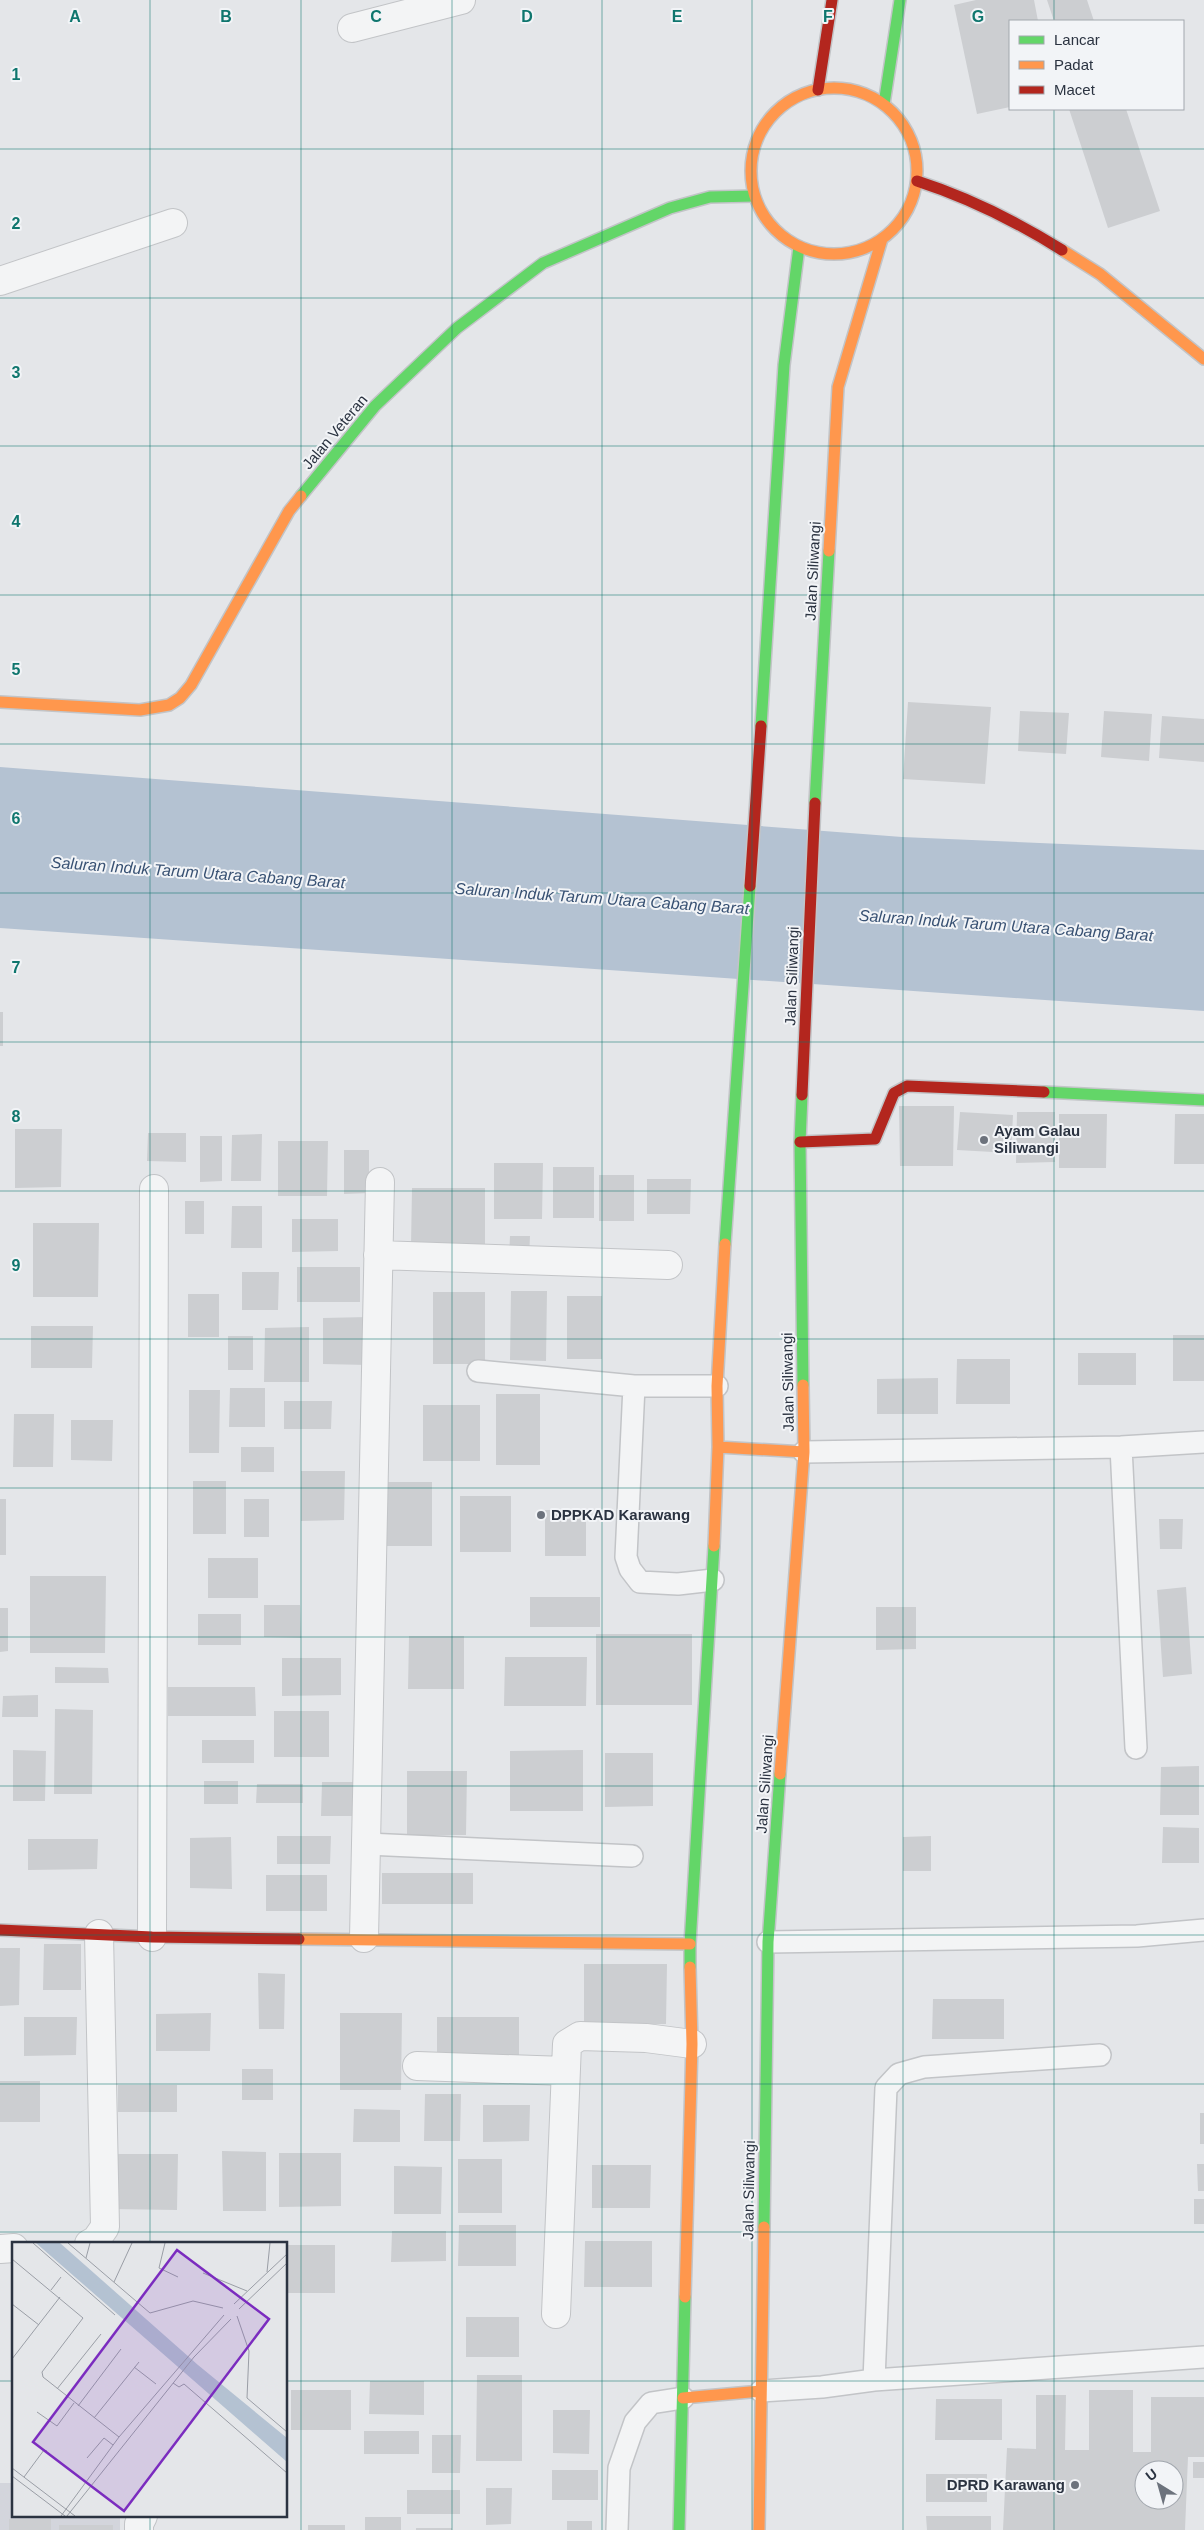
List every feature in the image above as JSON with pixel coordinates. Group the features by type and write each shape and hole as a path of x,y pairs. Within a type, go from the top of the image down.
{"main road":[{"path":"818,90 832,0"},
{"path":"884,104 900,0"},
{"path":"835,88 853,90 884,104 897,116 914,146 917,180 906,213 896,227 882,239 867,248 833,254 799,247 772,226 754,196 751,162 762,129 773,115 786,104 818,90 835,88"},
{"path":"917,180 955,193 1014,220 1100,274 1204,359"},
{"name":"Jalan Veteran","path":"0,702 140,710 169,705 180,698 191,685 289,511 376,406 457,328 543,264 670,208 710,197 754,196"},
{"name":"Jalan Siliwangi","path":"759,2530 768,1942 804,1452 800,1142 815,799 838,387 882,239"},
{"path":"679,2530 692,2044 690,1944 713,1580 718,1447 717,1386 738,1035 758,778 784,365 799,247"},
{"path":"800,1142 875,1139 894,1093 907,1086 1204,1100"},
{"path":"718,1447 804,1452"},
{"path":"0,1930 152,1937 364,1938 690,1944"},
{"path":"683,2398 761,2391"}],"street":[{"path":"352,28 461,0"},
{"path":"0,281 173,223"},
{"path":"364,1938 380,1182"},
{"path":"152,1937 154,1189"},
{"path":"378,1255 668,1265"},
{"path":"92,2242 105,2227 99,1934"},
{"path":"556,2314 565,2071 568,2044 580,2036 646,2038 692,2044"},
{"path":"417,2066 565,2071"},
{"path":"139,2530 142,2518"}],"lane":[{"path":"478,1371 634,1386 717,1386"},
{"path":"634,1386 626,1557 630,1568 640,1582 678,1584 713,1580"},
{"path":"804,1452 1122,1447 1204,1442"},
{"path":"1122,1447 1136,1748"},
{"path":"367,1844 632,1856"},
{"path":"768,1942 1137,1936 1204,1930"},
{"path":"874,2380 886,2088 900,2074 924,2067 1100,2055"},
{"path":"761,2391 822,2387 874,2380 1204,2357"},
{"path":"617,2530 619,2468 635,2422 651,2403 683,2398"}],"shaded area":[{"path":"0,2483 12,2483 12,2518 120,2518 120,2530 0,2530"}],"water":[{"name":"Saluran Induk Tarum Utara Cabang Barat","path":"0,767 902,837 1204,850 1204,1011 0,928"}],"building":[{"path":"976,0 1034,0 1038,20 1009,20 1009,107 977,114 954,5"},
{"path":"1047,0 1087,0 1094,20 1054,20"},
{"path":"1069,110 1126,110 1160,211 1108,228"},
{"path":"908,702 991,707 985,784 903,779"},
{"path":"1020,711 1069,713 1066,754 1018,751"},
{"path":"1104,711 1152,714 1149,761 1101,757"},
{"path":"1162,716 1204,719 1204,762 1159,758"},
{"path":"0,1012 3,1012 3,1046 0,1046"},
{"path":"899,1106 954,1106 953,1166 900,1166"},
{"name":"Ayam Galau Siliwangi","path":"960,1112 1013,1115 1011,1153 957,1150"},
{"path":"1017,1112 1055,1112 1055,1162 1016,1163"},
{"path":"1059,1114 1107,1114 1106,1168 1059,1168"},
{"path":"1175,1114 1204,1114 1204,1164 1174,1164"},
{"path":"15,1129 62,1129 61,1187 15,1188"},
{"path":"148,1133 186,1133 186,1162 147,1161"},
{"path":"262,1134 261,1181 231,1181 232,1135"},
{"path":"200,1136 222,1136 222,1181 200,1182"},
{"path":"278,1141 328,1141 327,1196 278,1196"},
{"path":"344,1150 369,1150 369,1193 344,1194"},
{"path":"494,1163 543,1163 542,1219 494,1219"},
{"path":"553,1167 594,1167 594,1218 553,1218"},
{"path":"599,1175 634,1175 634,1221 599,1221"},
{"path":"647,1179 691,1179 690,1214 647,1214"},
{"path":"412,1188 485,1188 485,1245 411,1246"},
{"path":"185,1201 204,1201 204,1234 185,1234"},
{"path":"232,1206 262,1206 262,1248 231,1248"},
{"path":"292,1219 338,1219 338,1251 292,1252"},
{"path":"33,1223 99,1223 98,1297 33,1297"},
{"path":"510,1236 530,1236 529,1258 509,1258"},
{"path":"297,1267 360,1267 360,1302 297,1302"},
{"path":"242,1272 279,1272 278,1310 242,1310"},
{"path":"511,1291 547,1291 546,1361 510,1360"},
{"path":"433,1292 485,1292 485,1364 433,1364"},
{"path":"188,1294 219,1294 219,1337 188,1337"},
{"path":"567,1296 602,1296 602,1359 567,1359"},
{"path":"368,1317 368,1365 323,1364 323,1318"},
{"path":"31,1326 93,1326 92,1368 31,1368"},
{"path":"309,1327 309,1382 264,1382 265,1328"},
{"path":"1173,1335 1204,1335 1204,1381 1173,1381"},
{"path":"228,1336 253,1336 253,1370 228,1370"},
{"path":"1078,1353 1136,1353 1136,1385 1078,1385"},
{"path":"957,1359 1010,1359 1010,1404 956,1404"},
{"path":"938,1378 938,1414 877,1414 877,1379"},
{"path":"230,1388 265,1388 265,1427 229,1427"},
{"path":"189,1390 220,1390 219,1453 189,1453"},
{"path":"496,1394 540,1394 540,1465 496,1465"},
{"path":"284,1401 332,1401 331,1429 284,1429"},
{"path":"423,1405 480,1405 480,1461 423,1461"},
{"path":"14,1414 54,1414 53,1467 13,1467"},
{"path":"71,1420 113,1420 112,1461 71,1460"},
{"path":"241,1447 274,1447 274,1472 241,1472"},
{"path":"301,1471 345,1471 344,1520 301,1521"},
{"path":"193,1481 226,1481 226,1534 193,1534"},
{"path":"377,1482 432,1482 432,1546 376,1546"},
{"path":"460,1496 511,1496 511,1552 460,1552"},
{"path":"0,1499 6,1499 6,1555 0,1555"},
{"path":"244,1499 269,1499 269,1537 244,1537"},
{"path":"545,1510 586,1510 586,1556 545,1556"},
{"path":"1159,1519 1183,1519 1182,1549 1160,1549"},
{"path":"208,1558 258,1558 258,1598 208,1598"},
{"path":"30,1576 106,1576 105,1653 30,1653"},
{"path":"1186,1587 1192,1674 1163,1677 1157,1590"},
{"path":"530,1597 600,1597 600,1627 530,1627"},
{"path":"264,1605 300,1605 301,1638 264,1637"},
{"path":"876,1607 916,1607 916,1649 876,1650"},
{"path":"0,1608 8,1608 8,1651 0,1652"},
{"path":"198,1614 241,1614 241,1645 198,1645"},
{"path":"596,1634 692,1634 692,1705 596,1705"},
{"path":"409,1636 464,1636 464,1689 408,1689"},
{"path":"505,1657 587,1657 586,1706 504,1706"},
{"path":"282,1658 341,1658 341,1695 282,1696"},
{"path":"55,1667 108,1668 109,1683 55,1683"},
{"path":"168,1687 255,1687 256,1716 168,1716"},
{"path":"38,1695 38,1717 2,1717 3,1696"},
{"path":"55,1709 93,1710 92,1794 54,1794"},
{"path":"274,1711 329,1711 329,1757 274,1757"},
{"path":"202,1740 254,1740 254,1763 202,1763"},
{"path":"13,1750 46,1751 45,1801 13,1801"},
{"path":"583,1750 583,1811 510,1811 510,1751"},
{"path":"605,1753 653,1753 653,1806 605,1807"},
{"path":"1199,1766 1199,1815 1160,1815 1161,1767"},
{"path":"407,1771 467,1771 466,1835 407,1835"},
{"path":"204,1781 238,1781 238,1804 204,1804"},
{"path":"322,1782 354,1782 354,1816 321,1816"},
{"path":"257,1784 303,1784 303,1803 256,1803"},
{"path":"1163,1827 1199,1828 1199,1863 1162,1863"},
{"path":"277,1836 331,1836 330,1864 277,1864"},
{"path":"931,1836 931,1871 903,1871 903,1837"},
{"path":"231,1837 232,1889 190,1888 190,1838"},
{"path":"28,1839 98,1839 97,1869 28,1870"},
{"path":"382,1873 473,1873 473,1904 382,1904"},
{"path":"266,1875 327,1875 327,1911 266,1911"},
{"path":"44,1944 81,1944 81,1990 43,1990"},
{"path":"0,1948 20,1948 19,2005 0,2006"},
{"path":"584,1964 667,1964 666,2024 584,2024"},
{"path":"258,1973 285,1974 284,2029 259,2029"},
{"path":"933,1999 1004,1999 1004,2039 932,2039"},
{"path":"211,2013 210,2051 156,2051 156,2014"},
{"path":"340,2013 402,2013 401,2090 340,2090"},
{"path":"24,2017 77,2017 76,2055 24,2056"},
{"path":"437,2017 519,2017 519,2062 437,2062"},
{"path":"242,2069 273,2069 273,2100 242,2100"},
{"path":"0,2081 40,2081 40,2122 0,2122"},
{"path":"118,2085 177,2085 177,2112 118,2112"},
{"path":"425,2094 461,2094 460,2141 424,2141"},
{"path":"483,2105 530,2105 529,2141 483,2142"},
{"path":"354,2109 400,2110 400,2142 353,2142"},
{"path":"1200,2113 1204,2113 1204,2144 1200,2144"},
{"path":"222,2151 266,2152 266,2211 223,2211"},
{"path":"279,2153 341,2153 341,2206 279,2207"},
{"path":"110,2154 178,2154 177,2210 110,2209"},
{"path":"458,2159 502,2159 502,2213 458,2213"},
{"path":"1197,2164 1204,2164 1204,2191 1198,2191"},
{"path":"592,2165 651,2165 650,2208 592,2208"},
{"path":"394,2166 442,2167 441,2214 394,2214"},
{"path":"1194,2199 1204,2199 1204,2224 1194,2224"},
{"path":"459,2225 516,2225 516,2266 458,2266"},
{"path":"392,2231 446,2231 446,2261 391,2262"},
{"path":"585,2241 652,2241 652,2287 584,2287"},
{"path":"288,2245 335,2245 335,2293 288,2293"},
{"path":"466,2317 519,2317 519,2357 466,2357"},
{"path":"477,2375 522,2375 522,2461 476,2461"},
{"path":"370,2381 424,2381 424,2415 369,2414"},
{"path":"291,2390 351,2390 351,2430 291,2430"},
{"name":"DPRD Karawang","path":"1089,2390 1133,2390 1133,2452 1151,2452 1151,2397 1204,2397 1204,2457 1188,2457 1185,2530 1003,2530 1007,2448 1036,2449 1036,2395 1066,2395 1065,2450 1089,2450"},
{"path":"936,2399 1002,2399 1002,2440 935,2440"},
{"path":"553,2410 590,2410 589,2454 553,2453"},
{"path":"364,2431 419,2431 419,2454 364,2454"},
{"path":"432,2435 461,2435 460,2473 432,2473"},
{"path":"1193,2462 1204,2462 1204,2478 1193,2478"},
{"path":"552,2470 598,2470 598,2500 552,2500"},
{"path":"926,2474 987,2474 987,2502 926,2502"},
{"path":"486,2488 512,2488 511,2524 486,2525"},
{"path":"407,2490 460,2490 460,2514 407,2514"},
{"path":"926,2516 991,2516 991,2530 927,2530"},
{"path":"365,2517 401,2517 401,2530 365,2530"},
{"path":"9,2519 51,2519 51,2530 9,2530"},
{"path":"567,2521 592,2521 592,2530 567,2530"},
{"path":"59,2525 113,2525 113,2530 59,2530"},
{"path":"308,2525 345,2525 345,2530 308,2530"},
{"path":"416,2528 452,2528 452,2530 416,2530"}],"traffic: fast":[{"path":"884,104 900,0"},
{"path":"301,496 375,406 457,328 543,263 670,208 710,197 754,196"},
{"path":"761,726 784,365 799,247"},
{"path":"815,803 829,551"},
{"path":"725,1244 750,886"},
{"path":"1044,1092 1204,1100"},
{"path":"802,1095 800,1142 803,1385"},
{"path":"690,1967 714,1546"},
{"path":"764,2227 768,1942 780,1774"},
{"path":"679,2530 685,2297"}],"traffic: slow":[{"path":"826,88 842,88 866,94 893,112 911,139 917,171 911,203 893,230 866,248 842,254 826,254 802,248 781,235 770,224 757,203 751,179 751,163 757,139 770,118 781,107 802,94 826,88"},
{"path":"829,551 838,387 882,239"},
{"path":"1062,250 1100,274 1204,359"},
{"path":"0,702 140,710 169,705 180,698 191,685 289,511 301,496"},
{"path":"714,1546 718,1447 717,1386 725,1244"},
{"path":"780,1774 804,1452 803,1385"},
{"path":"718,1447 804,1452"},
{"path":"299,1939 690,1944"},
{"path":"685,2297 692,2044 690,1967"},
{"path":"759,2530 764,2227"},
{"path":"683,2398 761,2391"}],"traffic: jam":[{"path":"818,90 832,0"},
{"path":"917,181 991,211 1027,229 1062,250"},
{"path":"750,886 761,726"},
{"path":"802,1095 815,803"},
{"path":"800,1142 875,1139 894,1093 907,1086 1044,1092"},
{"path":"0,1930 152,1937 299,1939"}],"place":[{"name":"Ayam Galau Siliwangi","path":"984,1140"},
{"name":"DPPKAD Karawang","path":"541,1515"},
{"name":"DPRD Karawang","path":"1075,2485"}]}
